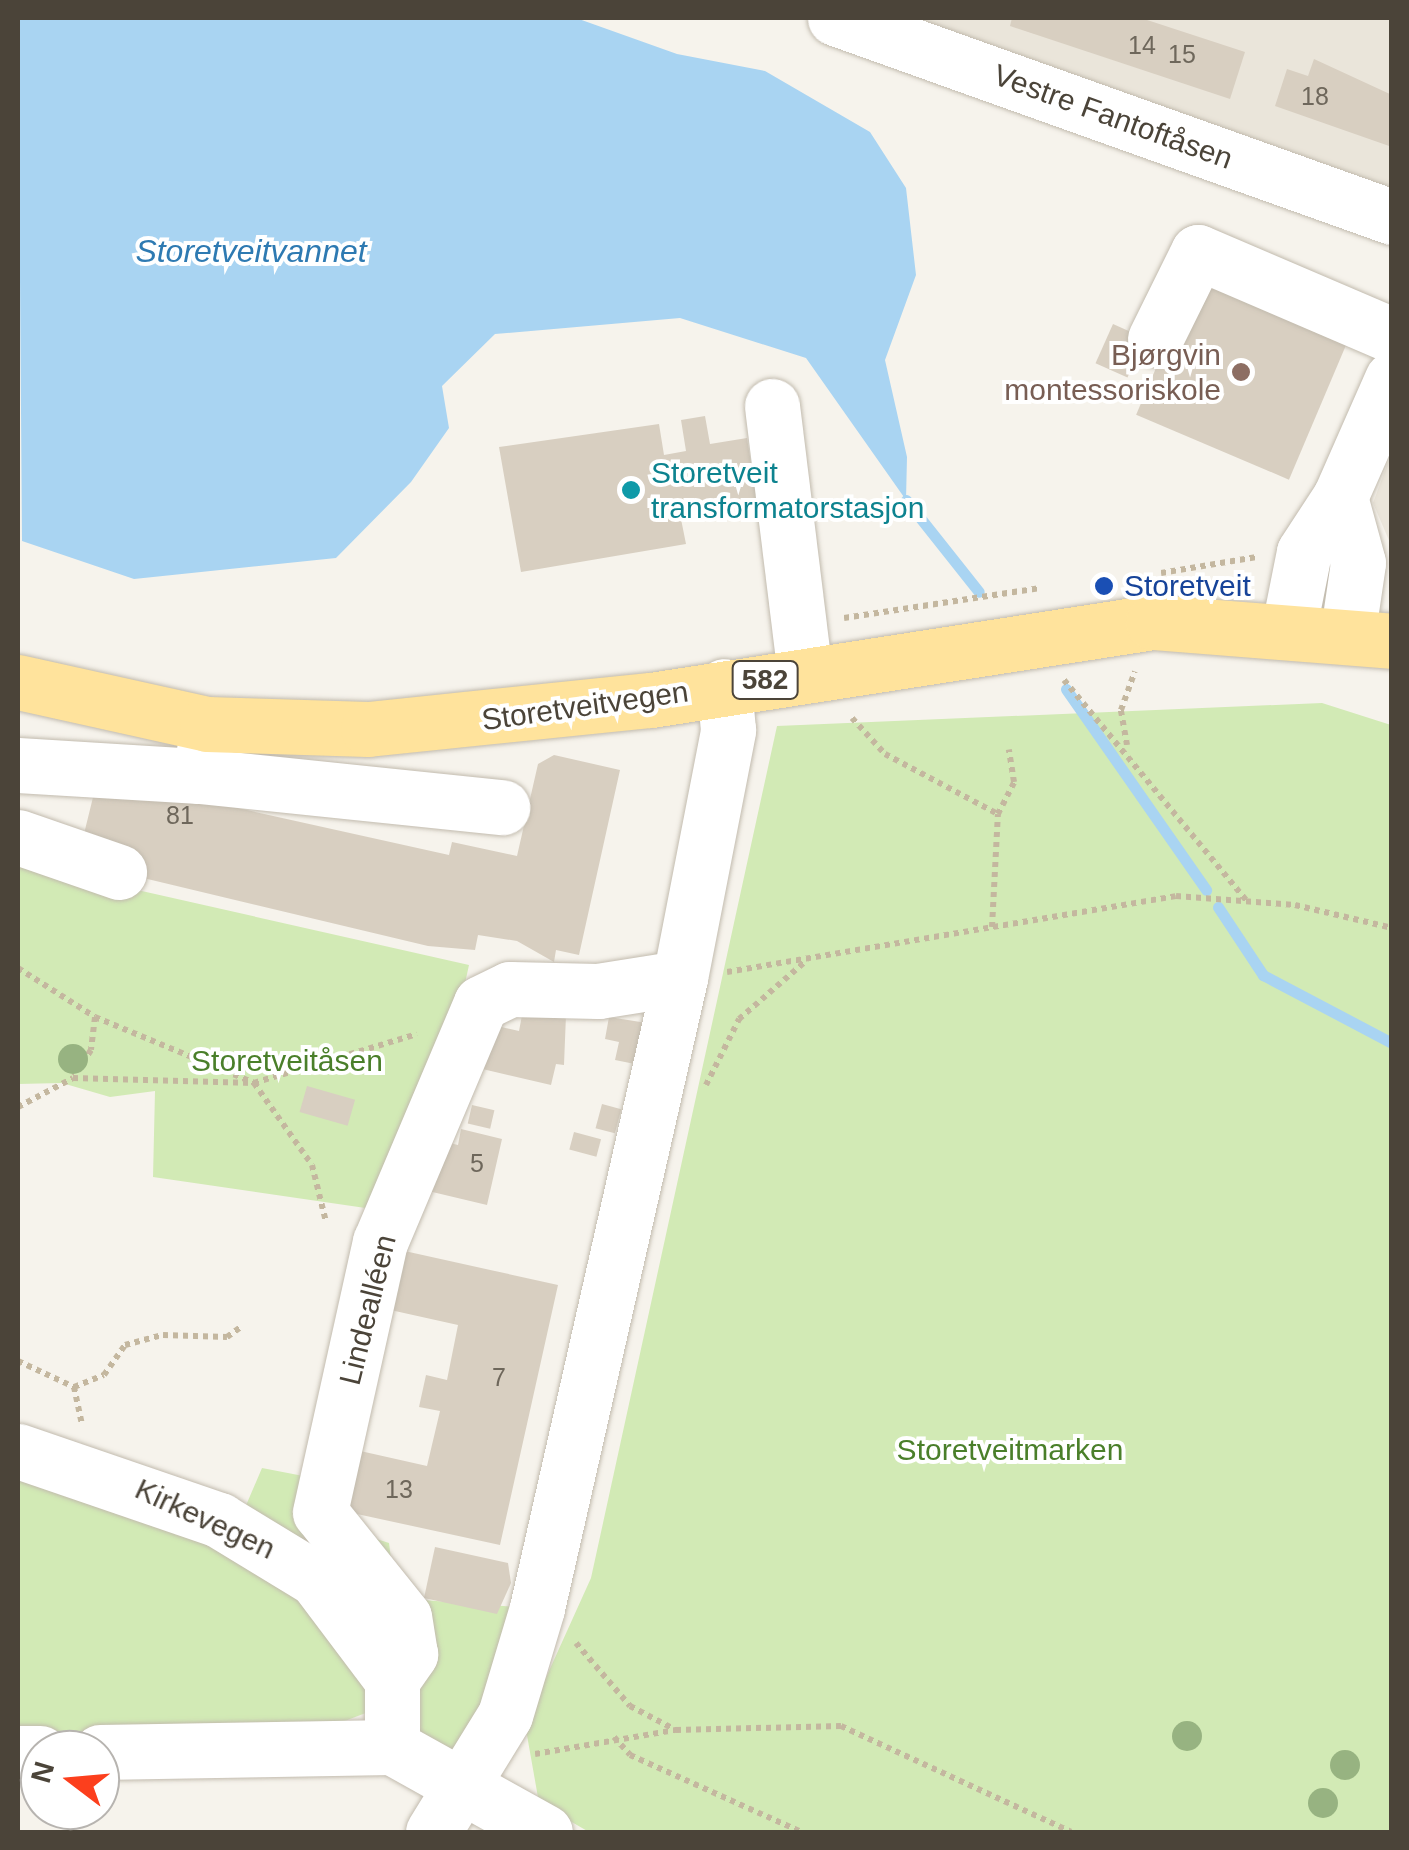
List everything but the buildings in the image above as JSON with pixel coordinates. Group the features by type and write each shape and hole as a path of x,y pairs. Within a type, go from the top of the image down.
{"main road":[{"name":"Storetveitvegen","path":"18,682 204,750 447,725 724,686 799,650 1153,622 1370,636"}],"street":[{"name":"Vestre Fantoftåsen","path":"835,18 1392,217"},
{"path":"1154,339 1198,252 1392,335"},
{"path":"772,406 799,650"},
{"path":"1289,628 1300,563 1384,414"},
{"path":"1340,497 1358,564 1370,636"},
{"path":"433,1832 463,1778 506,1715 537,1608 680,978 728,730 724,686"},
{"path":"18,765 204,750 502,807"},
{"path":"18,837 120,872"},
{"name":"Lindealléen","path":"392,1680 410,1654 404,1617 320,1512 380,1242 481,1003 510,989 598,991 680,978"},
{"name":"Kirkevegen","path":"18,1450 261,1540 316,1579 392,1680"},
{"path":"392,1680 392,1746"},
{"path":"120,1752 392,1746 463,1778 545,1832"}],"path":[{"path":"1145,575 1276,552"},
{"path":"799,650 1056,586"},
{"path":"1128,746 1121,710 1138,660"},
{"path":"1054,667 1128,746 1248,902"},
{"path":"852,718 885,754 998,814"},
{"path":"992,926 998,814 1014,782 1010,749"},
{"path":"680,978 1176,896 1248,902 1392,928"},
{"path":"704,1091 739,1019 807,960"},
{"path":"18,968 95,1016 254,1083 312,1165 326,1222"},
{"path":"74,1078 91,1050 95,1016"},
{"path":"18,1107 74,1078 254,1083 430,1030"},
{"path":"18,1361 74,1388 104,1376 124,1346 163,1335 228,1336 241,1327"},
{"path":"570,1629 587,1666 630,1706 676,1730"},
{"path":"463,1778 614,1738 676,1730 841,1726 1071,1832"},
{"path":"614,1738 630,1755 801,1832"}],"shaded area":[{"path":"804,18 1391,18 1391,234 934,64"},
{"path":"1392,454 1391,545 1373,503"}],"green space":[{"name":"Storetveitmarken","path":"1322,703 1391,725 1391,1832 589,1832 539,1803 525,1724 591,1578 777,726"},
{"name":"Storetveitåsen","path":"18,838 124,887 469,965 439,1102 386,1211 153,1177 155,1091 110,1097 62,1083 18,1084"},
{"path":"18,1457 241,1517 262,1468 324,1480 318,1520 389,1543 396,1598 532,1608 474,1777 417,1770 400,1700 321,1730 120,1735 120,1730 20,1730 18,1738"}],"water":[{"name":"Storetveitvannet","path":"18,18 576,18 677,54 765,71 870,132 906,188 916,275 885,360 907,457 906,500 806,358 680,318 495,334 442,386 449,428 411,482 336,558 134,579 22,541"}],"waterway":[{"path":"906,500 979,592"},
{"path":"1066,689 1206,890"},
{"path":"1218,907 1263,975 1392,1043"}],"place":[{"name":"Bjørgvin montessoriskole","path":"1241,372"},
{"name":"Storetveit transformatorstasjon","path":"631,490"},
{"name":"Storetveit","path":"1104,586"}]}
